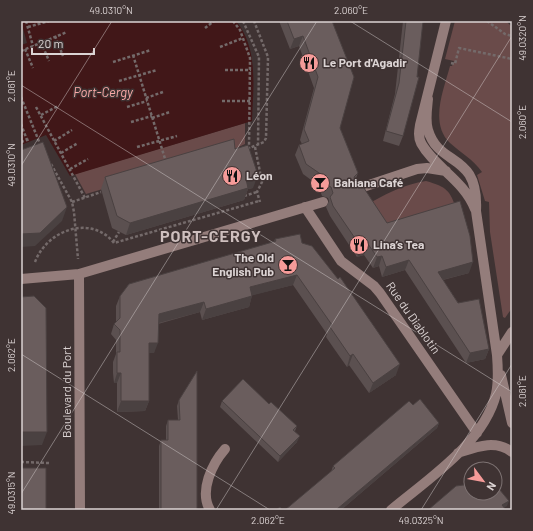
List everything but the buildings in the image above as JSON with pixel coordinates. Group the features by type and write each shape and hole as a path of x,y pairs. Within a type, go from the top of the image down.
{"street":[{"path":"446,21 428,99 420,125 420,139 427,151 468,195 476,211"},
{"path":"428,99 427,126 431,137 442,152 464,167 470,174 476,187 476,211 498,360 512,423"},
{"path":"357,189 417,169 427,168 446,171"},
{"path":"21,279 79,274 323,202"},
{"name":"Rue du Diablotin","path":"305,207 341,261 374,286 380,293 477,433"},
{"name":"Boulevard du Port","path":"79,274 80,510"},
{"path":"391,510 456,454 477,433 486,418 495,395 498,360 512,332"},
{"path":"456,454 491,444 506,448 512,452"},
{"path":"210,510 205,499 208,480 216,460 225,449"}],"path":[{"path":"26,21 33,46"},
{"path":"28,27 49,21"},
{"path":"205,28 214,21"},
{"path":"233,21 240,30 250,58 249,148"},
{"path":"243,21 259,57 256,146 262,182 256,192 243,196"},
{"path":"240,151 264,142 266,138 268,57 254,21"},
{"path":"487,21 506,34 512,36"},
{"path":"21,51 67,32"},
{"path":"55,36 63,56"},
{"path":"220,47 243,38"},
{"path":"41,42 49,61"},
{"path":"455,64 459,48 512,58"},
{"path":"25,49 33,68"},
{"path":"113,62 151,50"},
{"path":"133,55 167,166"},
{"path":"119,81 157,70"},
{"path":"225,70 251,70"},
{"path":"127,107 147,100 163,92"},
{"path":"21,97 44,151"},
{"path":"222,101 250,101"},
{"path":"41,115 58,106"},
{"path":"36,107 85,198"},
{"path":"131,122 170,112"},
{"path":"21,124 29,139 21,142"},
{"path":"54,141 72,130"},
{"path":"137,147 177,136"},
{"path":"61,153 78,143"},
{"path":"34,147 40,144"},
{"path":"47,157 72,202 76,228 79,274"},
{"path":"70,169 88,158"},
{"path":"72,202 101,192"},
{"path":"256,192 265,218"},
{"path":"34,267 41,251 54,238 63,232 76,228 88,228 105,236 114,244 259,201"},
{"path":"113,242 119,232"},
{"path":"21,462 49,463"}],"shaded area":[{"path":"455,21 506,21 512,27 512,308 505,318 503,317 490,232 489,202 485,201 477,175 482,172 471,160 450,143 440,126 439,116 442,95 450,66 452,66 454,61 445,59"},
{"path":"245,123 245,144 230,151 86,194 75,174"},
{"path":"426,181 439,185 447,190 457,211 390,231 364,206 402,187"}],"water":[{"name":"Port-Cergy","path":"21,21 236,21 243,32 251,56 253,69 252,121 70,176 46,135 21,145 21,45 27,43"}],"place":[{"name":"Le Port d'Agadir","path":"309,63"},
{"name":"Léon","path":"232,176"},
{"name":"Bahiana Café","path":"320,183"},
{"name":"Lina’s Tea","path":"359,245"},
{"name":"The Old English Pub","path":"288,265"}],"district":[{"name":"PORT-CERGY","path":"211,236"}]}
